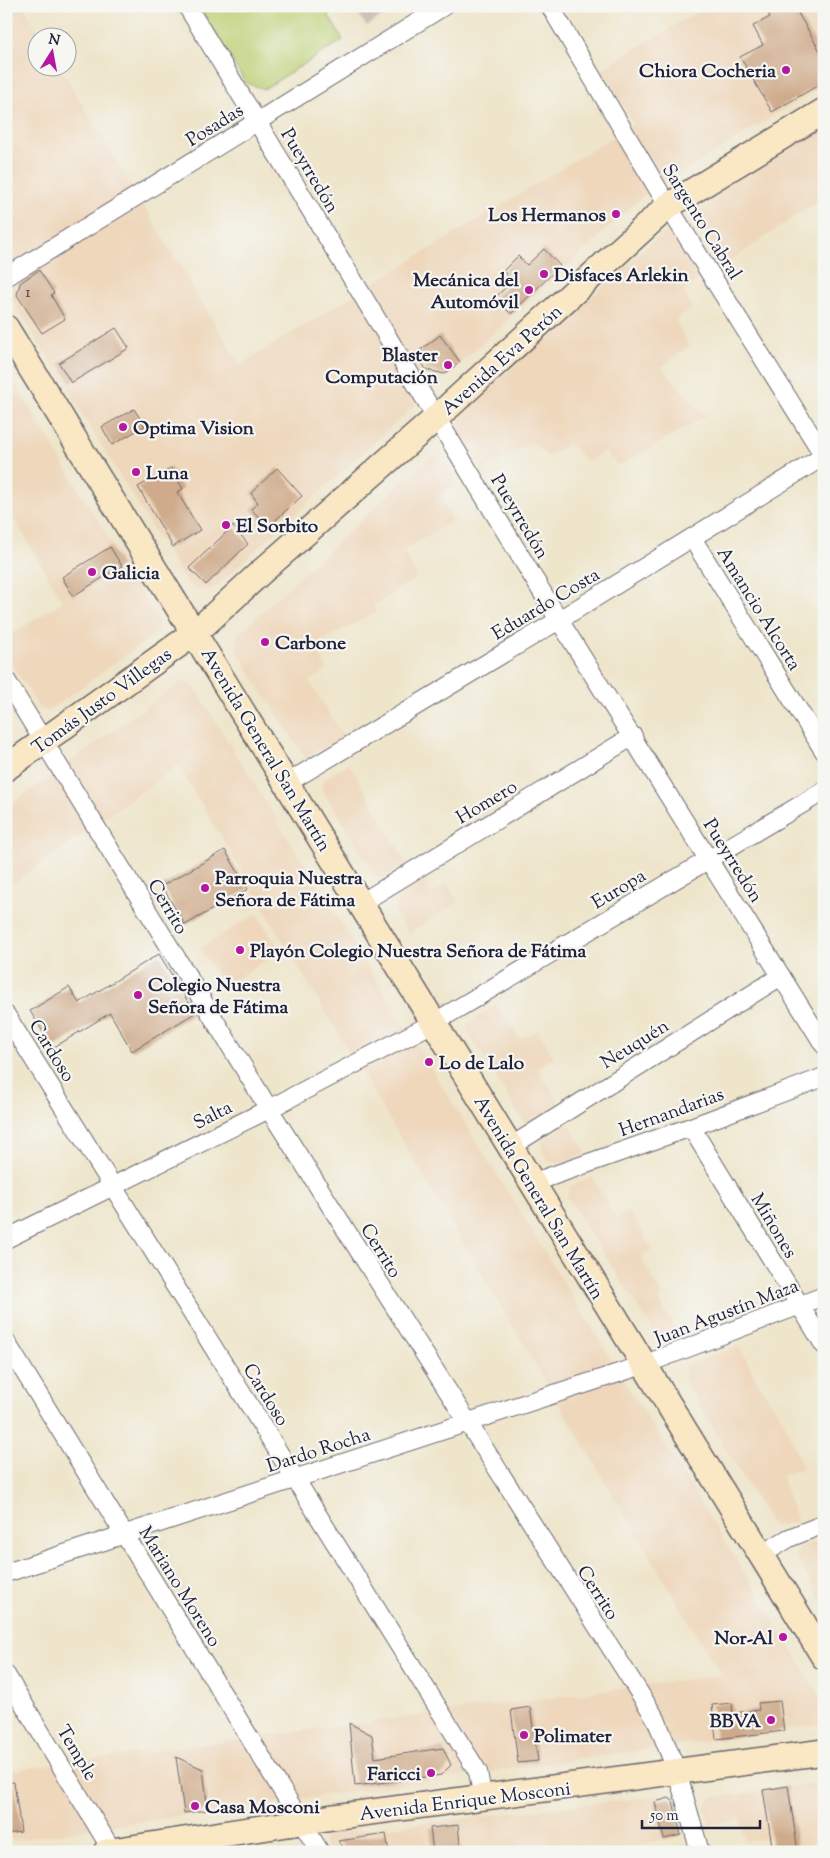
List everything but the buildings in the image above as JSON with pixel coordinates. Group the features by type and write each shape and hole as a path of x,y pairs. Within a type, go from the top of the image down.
{"main road":[{"name":"Avenida Eva Perón","path":"196,632 436,418 668,206 824,110"},
{"name":"Avenida General San Martín","path":"6,328 196,632 642,1365 824,1657"},
{"name":"Tomás Justo Villegas","path":"6,768 196,632"},
{"name":"Avenida Enrique Mosconi","path":"110,1851 824,1752"}],"street":[{"name":"Pueyrredón","path":"187,6 559,620 824,1045"},
{"name":"Posadas","path":"6,277 444,6"},
{"name":"Sargento Cabral","path":"550,6 668,206 824,456"},
{"name":"Eduardo Costa","path":"287,783 559,620 824,456"},
{"name":"Amancio Alcorta","path":"692,538 824,751"},
{"name":"Cerrito","path":"6,680 269,1109 656,1719 676,1772 700,1852"},
{"name":"Homero","path":"361,903 633,736"},
{"name":"Europa","path":"435,1022 824,790"},
{"name":"Neuquén","path":"510,1147 781,976"},
{"name":"Cardoso","path":"6,1016 478,1772 483,1799"},
{"name":"Salta","path":"6,1239 269,1109 435,1022"},
{"name":"Hernandarias","path":"532,1183 691,1127 824,1077"},
{"name":"Miñones","path":"691,1127 824,1345"},
{"name":"Juan Agustín Maza","path":"642,1365 824,1296"},
{"name":"Mariano Moreno","path":"6,1342 320,1852"},
{"name":"Dardo Rocha","path":"6,1574 642,1365"},
{"path":"761,1556 788,1538 824,1524"},
{"name":"Temple","path":"6,1675 110,1851"}],"shaded area":[{"path":"6,6 23,6 36,28 28,28 28,78 66,78 240,365 634,124 602,69 707,6 824,6 824,85 643,196 216,587 205,590 194,588 181,575 6,289"},
{"path":"354,6 401,6 366,26"},
{"path":"824,123 824,196 723,266 696,218 700,202 706,195"},
{"path":"666,230 677,233 680,237 702,278 683,291 693,308 675,321 689,346 661,367 705,416 619,466 604,451 587,462 569,443 548,456 532,442 482,471 459,435 459,421 465,410"},
{"path":"6,369 159,622 158,632 48,711 40,709 6,654 6,638 63,602 6,505"},
{"path":"439,455 457,484 439,496 454,520 403,550 417,577 374,606 376,612 314,645 327,670 309,681 344,737 305,757 237,652 237,635 429,458"},
{"path":"181,682 193,685 824,1702 824,1719 821,1724 6,1841 6,1771 721,1675 178,765 6,889 6,808"},
{"path":"349,763 406,863 382,878 377,877 321,788 324,779"},
{"path":"424,881 432,894 447,884 458,902 409,933 394,911 398,896"},
{"name":"Playón Colegio Nuestra Señora de Fátima","path":"257,913 280,951 224,986 200,949"},
{"path":"496,1005 520,1039 538,1030 554,1057 537,1068 560,1104 529,1124 524,1123 467,1030 469,1023"},
{"path":"568,1124 586,1153 561,1164 549,1161 542,1151 542,1140"},
{"path":"592,1177 616,1218 629,1211 652,1249 641,1257 663,1297 658,1300 682,1340 670,1345 660,1341 567,1197 570,1187"},
{"path":"739,1345 753,1374 783,1420 803,1468 781,1476 797,1522 773,1527 685,1381 686,1365"},
{"path":"819,1541 824,1553 824,1604 796,1558 798,1549"},
{"path":"824,1782 824,1838 809,1845 797,1847 798,1852 773,1852 770,1837 745,1842 740,1818 710,1825 705,1806 711,1798"},
{"path":"658,1796 672,1800 681,1835 624,1849 625,1852 328,1852 323,1841 327,1835 332,1834"}],"green space":[{"path":"198,6 323,6 343,40 264,89 246,83"}],"place":[{"name":"Chiora Cocheria","path":"786,70"},
{"name":"Los Hermanos","path":"616,214"},
{"name":"Disfaces Arlekin","path":"544,274"},
{"name":"Mecánica del Automóvil","path":"529,290"},
{"name":"Blaster Computación","path":"448,365"},
{"name":"Optima Vision","path":"123,427"},
{"name":"Luna","path":"136,472"},
{"name":"El Sorbito","path":"226,525"},
{"name":"Galicia","path":"92,572"},
{"name":"Carbone","path":"265,642"},
{"name":"Parroquia Nuestra Señora de Fátima","path":"205,888"},
{"name":"Playón Colegio Nuestra Señora de Fátima","path":"240,950"},
{"name":"Colegio Nuestra Señora de Fátima","path":"138,995"},
{"name":"Lo de Lalo","path":"429,1062"},
{"name":"Nor-Al","path":"783,1637"},
{"name":"BBVA","path":"771,1720"},
{"name":"Polimater","path":"524,1735"},
{"name":"Faricci","path":"431,1773"},
{"name":"Casa Mosconi","path":"195,1806"}]}
